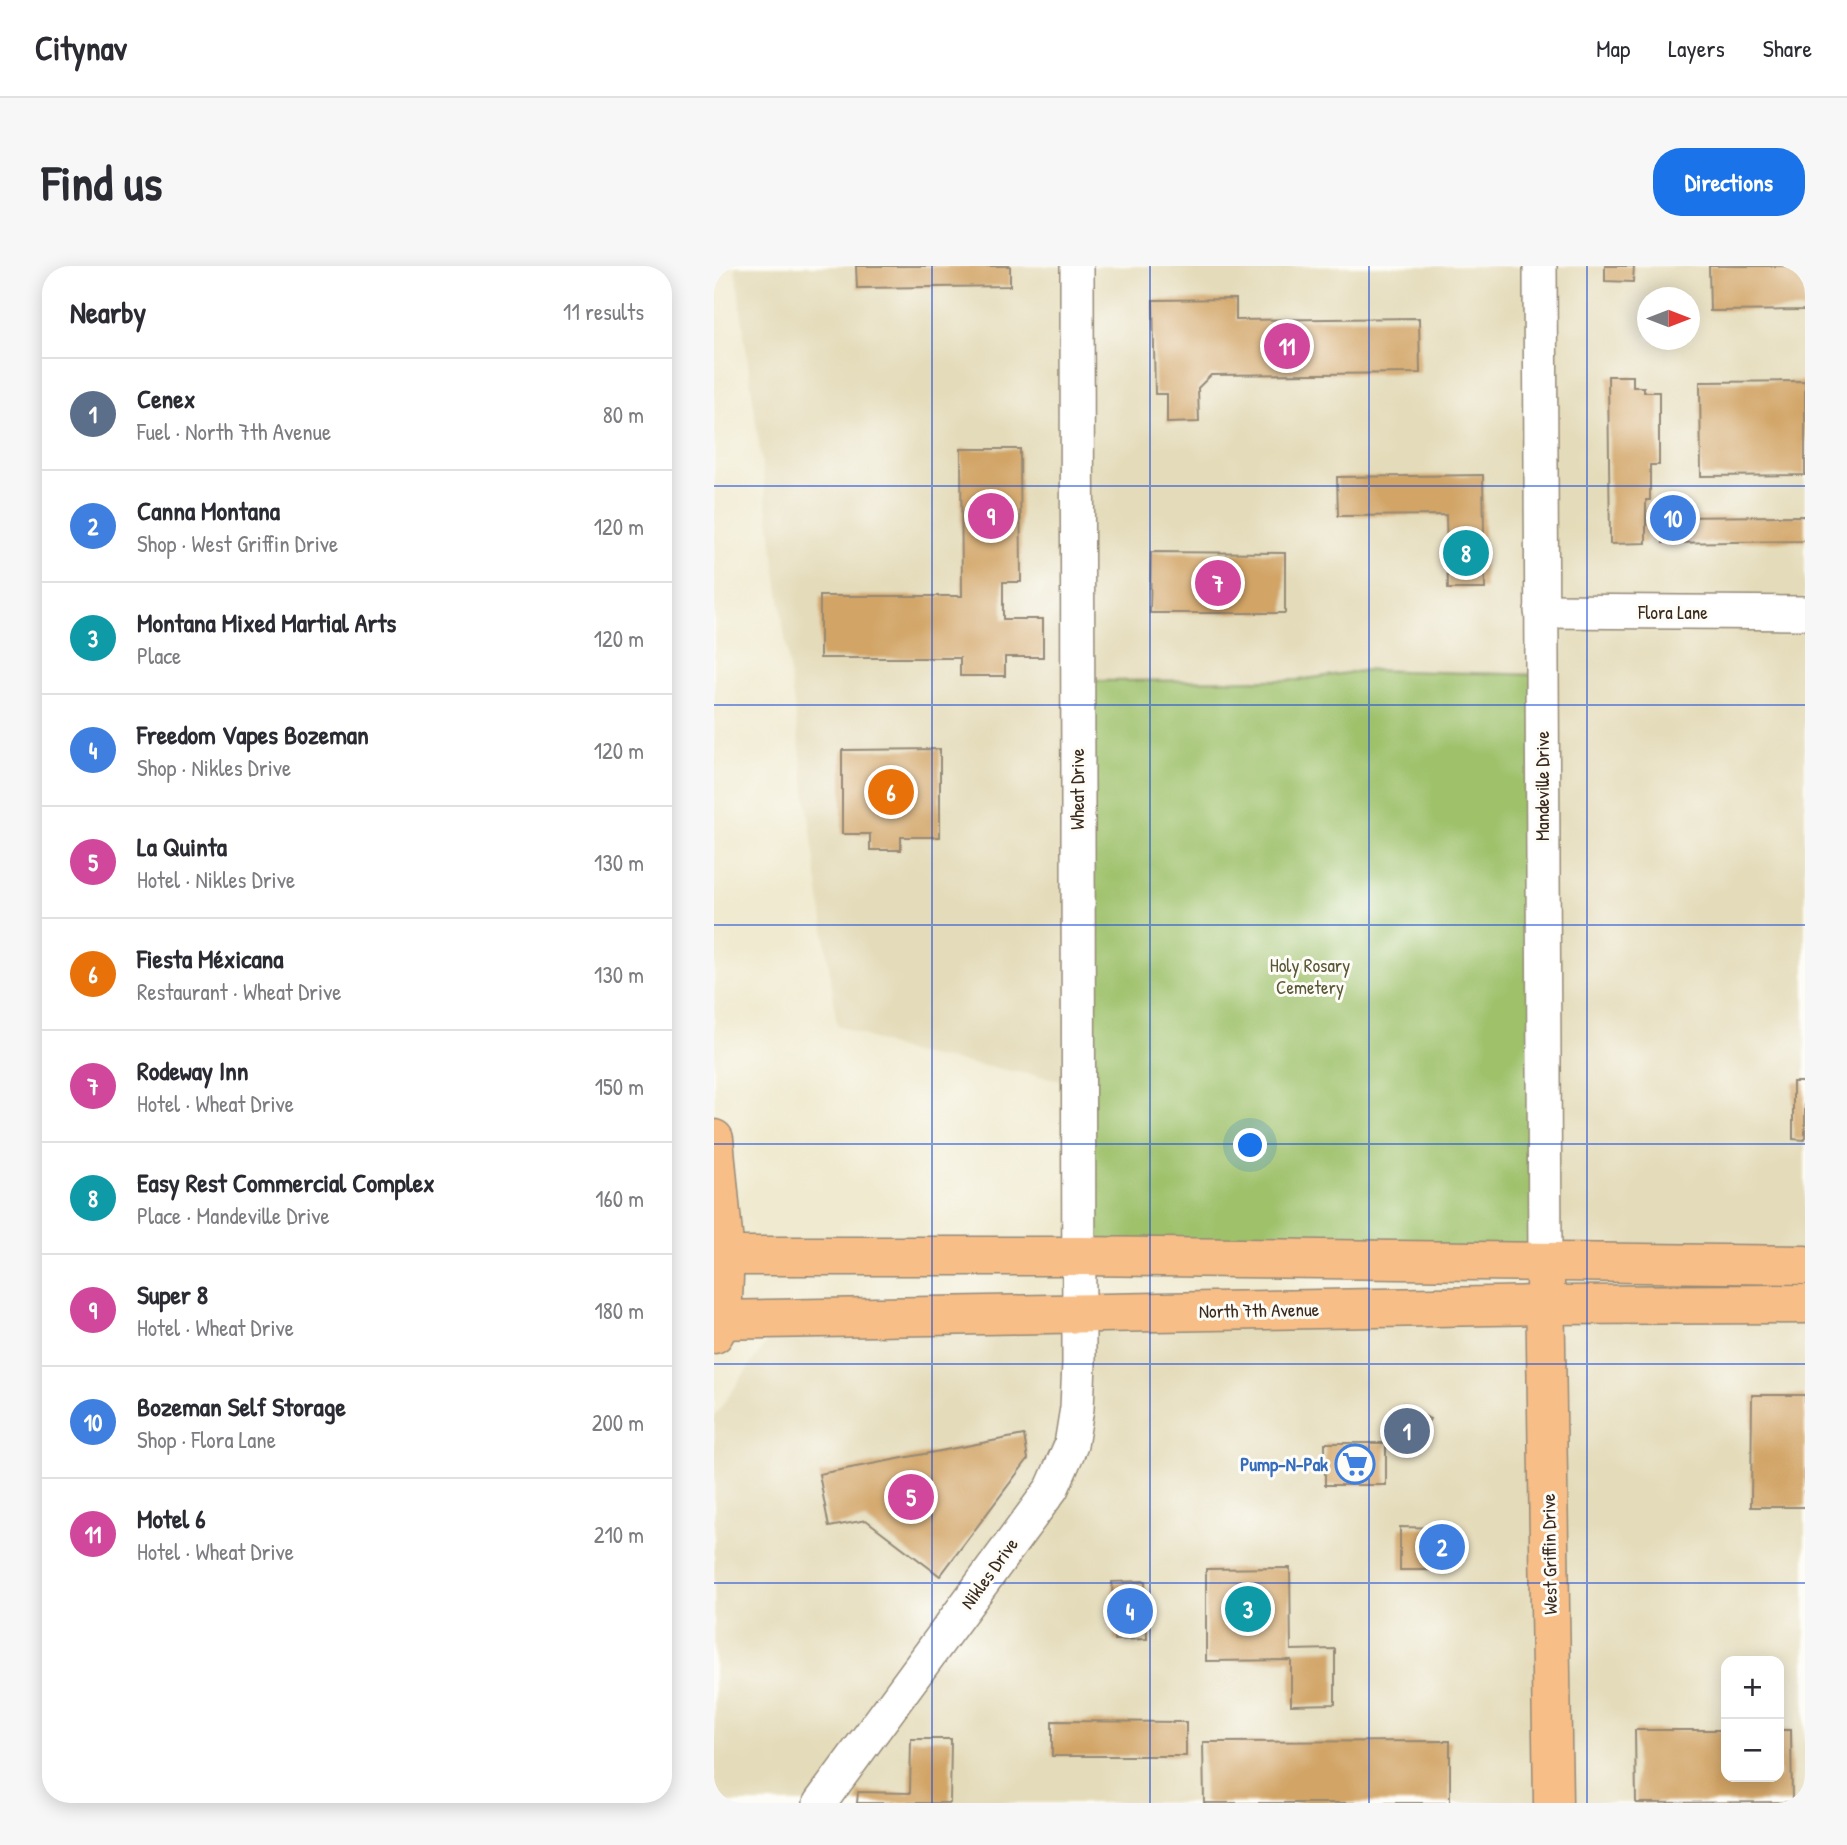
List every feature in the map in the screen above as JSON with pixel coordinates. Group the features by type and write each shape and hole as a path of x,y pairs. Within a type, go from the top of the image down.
{"main road":[{"path":"714,1139 720,1256 717,1325"},
{"path":"720,1256 1078,1256 1805,1265"},
{"name":"Mandeville Drive","path":"1545,1262 1545,1305"},
{"name":"North 7th Avenue","path":"717,1325 1078,1312 1805,1304"},
{"name":"West Griffin Drive","path":"1545,1305 1553,1803"}],"street":[{"name":"Wheat Drive","path":"1077,266 1078,1312"},
{"name":"Mandeville Drive","path":"1539,266 1545,1262"},
{"name":"Flora Lane","path":"1541,611 1805,612"},
{"name":"Nikles Drive","path":"820,1803 1052,1488 1071,1445 1077,1408 1078,1312"}],"shaded area":[{"path":"735,266 1805,266 1805,1262 1545,1262 1368,670 1298,680 1078,1083 907,1052 837,1025"},
{"path":"1805,1306 1805,1803 714,1803 714,1417 784,1317"}],"green space":[{"name":"Holy Rosary Cemetery","path":"1368,670 1541,675 1545,1262 1078,1256 1077,681 1298,680"}],"building":[{"path":"856,266 1010,266 1010,286 857,288"},
{"path":"1605,266 1634,266 1633,282 1605,281"},
{"path":"1709,266 1805,266 1805,310 1710,311"},
{"path":"1236,299 1236,320 1419,318 1420,373 1211,375 1198,388 1199,422 1167,423 1167,394 1155,394 1153,300"},
{"path":"1608,376 1633,376 1633,387 1644,387 1644,392 1659,392 1659,465 1650,465 1650,500 1646,500 1646,543 1610,544"},
{"path":"1805,381 1805,475 1701,476 1700,382"},
{"path":"961,449 1020,449 1021,582 1003,582 1003,619 1043,619 1043,657 1005,657 1005,676 960,676 960,658 820,658 820,596 962,596"},
{"path":"1483,475 1485,589 1448,589 1446,515 1338,516 1337,477"},
{"path":"1805,516 1805,541 1663,543 1663,517"},
{"path":"1151,552 1285,553 1285,613 1150,613"},
{"path":"940,749 940,837 901,837 901,850 870,850 870,834 842,834 842,750"},
{"path":"1793,1082 1805,1082 1805,1140 1793,1139"},
{"path":"1752,1395 1805,1395 1805,1507 1751,1507"},
{"path":"1403,1405 1430,1419 1411,1453 1385,1439"},
{"path":"1024,1435 1028,1459 940,1576 866,1520 829,1527 819,1474"},
{"name":"Pump-N-Pak","path":"1325,1443 1386,1443 1386,1485 1325,1485"},
{"path":"1400,1527 1448,1528 1448,1570 1400,1570"},
{"path":"1290,1568 1291,1650 1335,1649 1335,1704 1291,1705 1291,1660 1206,1661 1206,1569"},
{"path":"1145,1581 1147,1639 1114,1640 1112,1582"},
{"path":"1052,1721 1186,1722 1186,1756 1052,1756"},
{"path":"1635,1730 1721,1730 1721,1782 1784,1782 1784,1730 1791,1730 1792,1802 1636,1803"},
{"path":"911,1739 951,1739 950,1803 857,1803 858,1792 910,1793"},
{"path":"1450,1741 1450,1803 1204,1803 1203,1742"}],"place":[{"name":"Motel 6","path":"1287,346"},
{"name":"Super 8","path":"991,516"},
{"name":"Bozeman Self Storage","path":"1673,518"},
{"name":"Easy Rest Commercial Complex","path":"1466,553"},
{"name":"Rodeway Inn","path":"1218,583"},
{"name":"Fiesta Méxicana","path":"891,792"},
{"name":"Cenex","path":"1407,1431"},
{"name":"Pump-N-Pak","path":"1355,1464"},
{"name":"La Quinta","path":"911,1497"},
{"name":"Canna Montana","path":"1442,1547"},
{"name":"Montana Mixed Martial Arts","path":"1248,1609"},
{"name":"Freedom Vapes Bozeman","path":"1130,1611"}]}
